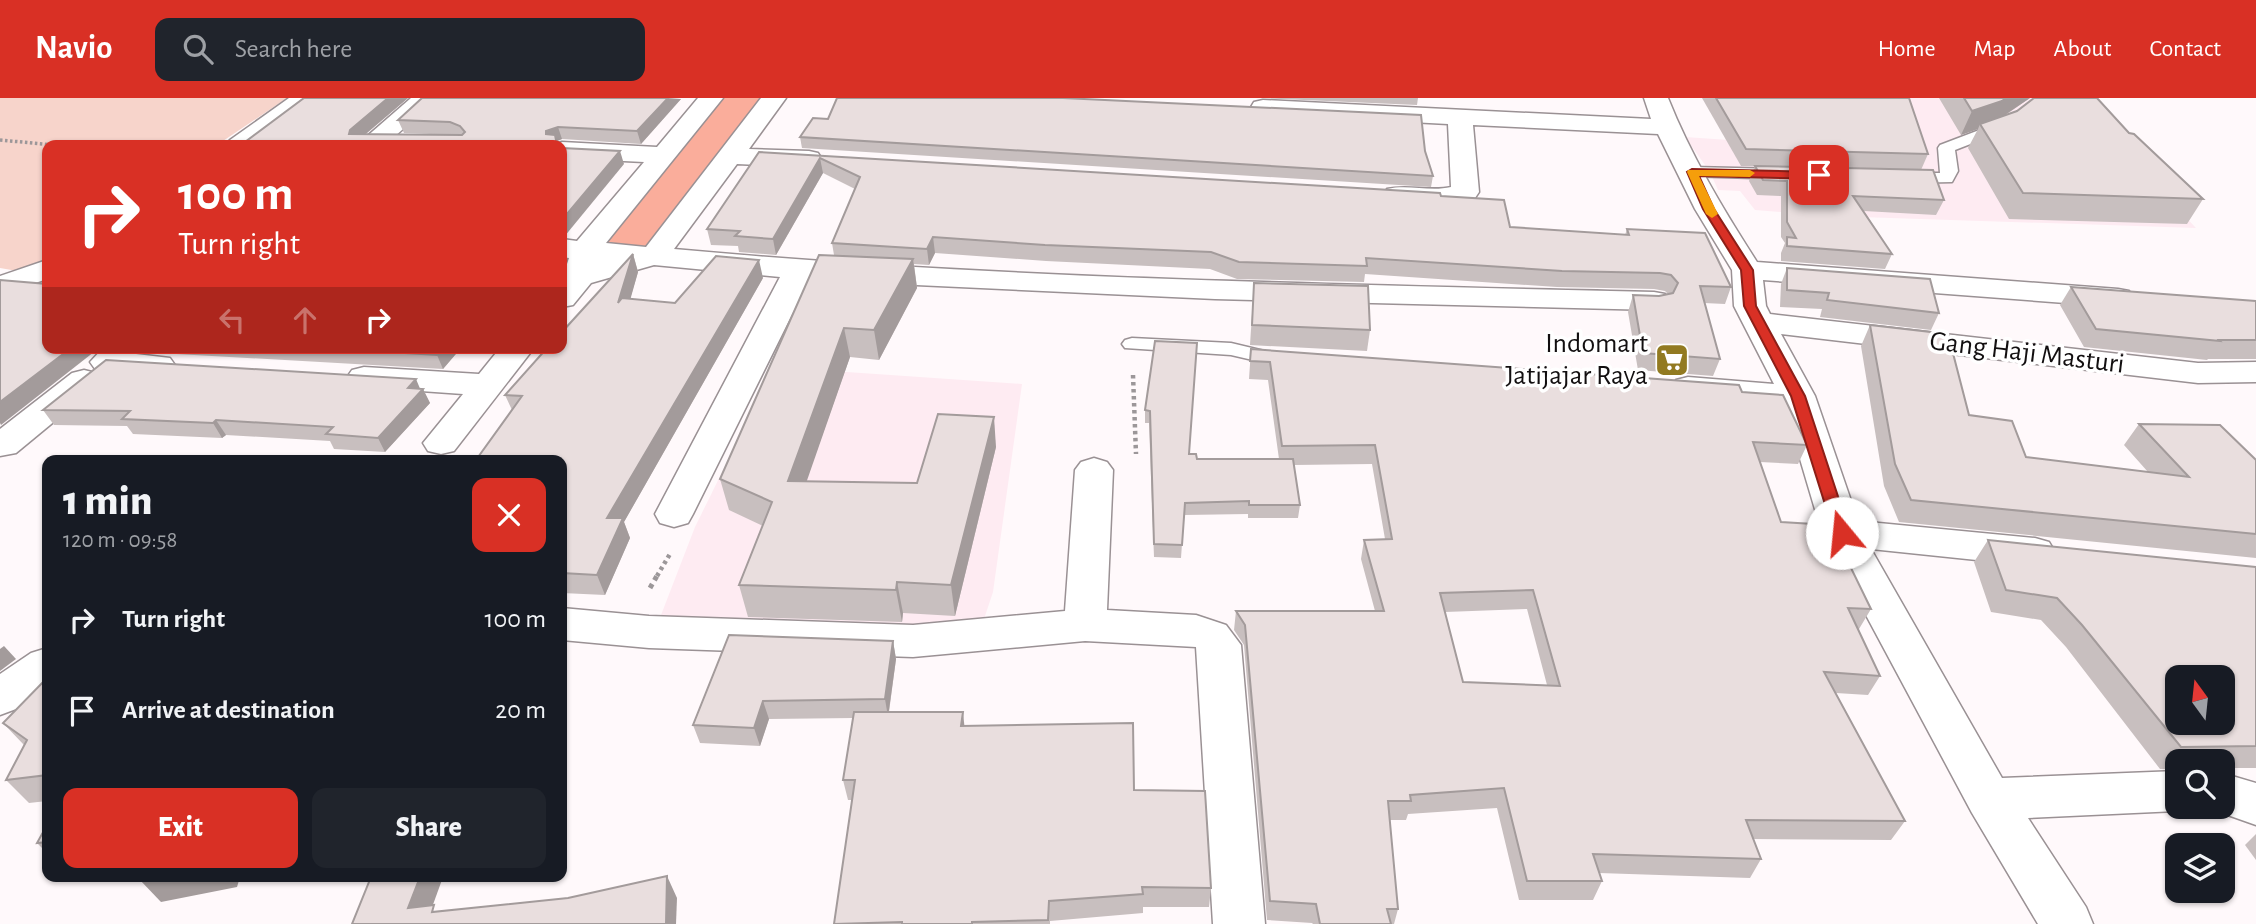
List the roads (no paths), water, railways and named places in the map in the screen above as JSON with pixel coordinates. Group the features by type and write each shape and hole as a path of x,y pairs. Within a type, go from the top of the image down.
{"street":[{"path":"246,140 305,98"},
{"path":"377,140 426,98"},
{"path":"573,268 711,98"},
{"path":"654,256 774,98"},
{"path":"1656,98 1667,127 1709,209 1747,270 1750,306 1798,396 1842,533 1989,800 2067,924"},
{"path":"1240,106 1460,116 1516,108 1667,127"},
{"path":"1371,193 1440,198 1465,192 1460,116"},
{"path":"567,150 665,155"},
{"path":"729,156 829,160"},
{"path":"573,268 654,256 694,262 799,270 1215,289 1654,301"},
{"path":"674,514 799,270"},
{"path":"1747,270 2146,300"},
{"path":"0,286 42,271"},
{"name":"Gang Haji Masturi","path":"1758,322 2198,373 2256,372"},
{"path":"441,443 513,354"},
{"path":"3,445 116,355 189,367"},
{"path":"339,376 488,385"},
{"path":"1659,384 1798,396"},
{"path":"1085,625 1094,470"},
{"path":"1842,533 2077,556"},
{"path":"568,634 626,630 913,641 1085,625 1196,631 1211,636 1219,645 1239,924"},
{"path":"0,697 42,668"},
{"path":"1989,800 2165,792"},
{"path":"2235,797 2256,804"}],"lane":[{"path":"1888,177 1946,178 1950,171 1946,148 1997,130 2016,117"},
{"path":"1692,172 1805,175"},
{"path":"1132,344 1231,349 1279,359"}],"place":[{"name":"Indomart Jatijajar Raya","path":"1672,360"}]}
